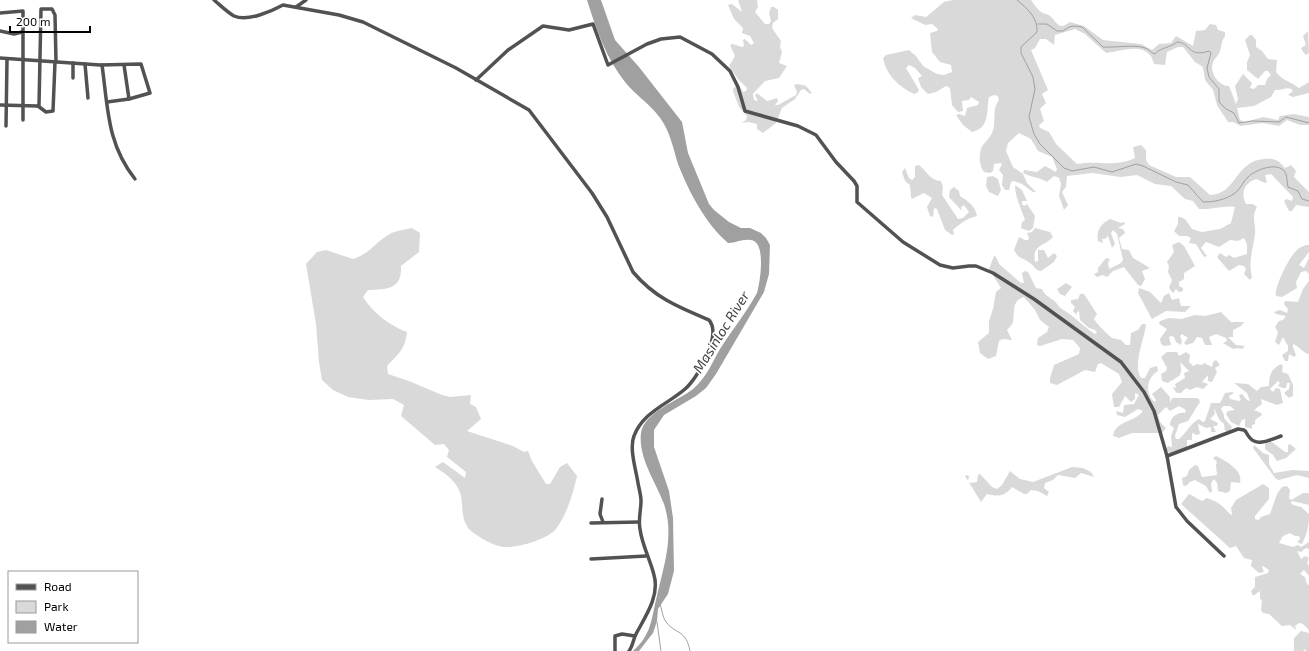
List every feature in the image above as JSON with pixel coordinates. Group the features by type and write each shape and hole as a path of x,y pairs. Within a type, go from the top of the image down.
{"street":[{"path":"214,0 235,16 241,17 274,10 284,6 353,18 476,80 529,110 592,193 607,217 633,272 664,300 709,320 713,327 712,343 694,378 684,390 657,408 646,418 633,437 633,449 641,501 639,522 646,556 654,575 655,588 648,612 629,651"},
{"path":"296,7 306,0"},
{"path":"0,105 38,106 46,112 53,111 57,28 55,15 52,9 41,9 38,106"},
{"path":"0,13 23,11 23,120"},
{"path":"476,80 508,50 543,26 569,30 593,24 608,65 631,52 661,39 680,36 706,50 730,71 738,86 745,111 798,126 816,135 836,162 854,181 856,186 857,202 903,242 945,268 976,266 993,273 1034,299 1111,354 1133,375 1150,402 1167,456 1176,507 1187,521 1224,556"},
{"path":"0,31 14,34 22,32"},
{"path":"0,58 102,66 141,64 150,93 129,99 107,102"},
{"path":"6,126 7,59"},
{"path":"73,63 73,78"},
{"path":"85,64 88,98"},
{"path":"124,65 129,99"},
{"path":"102,66 110,126 116,149 125,167 135,178"},
{"path":"1167,456 1238,429 1244,430 1255,442 1264,442 1281,436"},
{"path":"602,499 600,514 603,522"},
{"path":"591,523 639,522"},
{"path":"591,559 646,556"},
{"path":"615,651 615,636 622,634 635,636"}],"green space":[{"path":"738,0 757,0 758,7 755,12 765,24 769,24 771,21 769,13 771,7 778,10 778,19 773,23 772,28 781,41 780,47 782,52 779,63 787,66 779,78 765,81 753,94 754,100 758,101 755,95 757,93 767,101 777,98 778,101 775,105 778,105 796,95 797,92 794,85 798,84 806,86 812,93 810,94 804,89 801,90 795,99 782,108 776,123 763,133 757,129 757,124 748,122 742,123 746,120 747,116 739,107 733,91 738,84 743,92 746,91 747,88 738,79 729,66 735,56 730,45 733,44 742,47 744,46 743,40 745,39 751,45 754,43 750,36 742,33 743,28 734,19 728,5 732,4 742,12"},
{"path":"953,0 1031,0 1042,13 1049,15 1058,25 1063,26 1070,22 1084,26 1103,40 1141,44 1152,50 1159,44 1171,43 1176,36 1193,46 1196,31 1205,30 1210,24 1216,25 1218,30 1225,32 1225,36 1219,52 1213,62 1212,70 1218,81 1229,86 1236,104 1238,99 1235,86 1243,74 1252,83 1250,88 1254,89 1258,85 1265,85 1267,79 1271,75 1268,71 1265,71 1258,79 1247,70 1247,62 1250,55 1245,40 1252,35 1256,40 1256,47 1262,51 1268,59 1277,60 1276,72 1299,88 1309,82 1309,93 1293,97 1288,95 1293,91 1289,88 1275,90 1271,97 1254,106 1237,108 1240,120 1245,122 1263,117 1278,120 1280,116 1294,114 1309,117 1309,125 1300,125 1287,120 1279,126 1262,123 1241,126 1233,122 1228,122 1217,105 1213,90 1205,80 1203,67 1195,62 1183,47 1178,47 1167,52 1165,65 1154,64 1150,55 1146,51 1140,49 1129,49 1106,53 1085,34 1075,29 1055,35 1054,45 1046,39 1040,39 1035,48 1031,50 1048,90 1042,94 1046,103 1040,109 1044,121 1039,125 1040,128 1049,132 1056,144 1077,164 1120,163 1127,161 1135,158 1133,147 1141,145 1146,150 1146,160 1149,165 1176,177 1190,177 1210,195 1219,194 1225,190 1247,165 1254,161 1274,159 1285,168 1291,165 1296,171 1294,177 1309,192 1309,207 1296,205 1292,211 1289,211 1284,201 1286,199 1292,201 1293,197 1271,174 1265,175 1267,182 1265,183 1256,179 1246,186 1243,196 1246,204 1253,204 1257,207 1254,217 1255,234 1251,260 1252,277 1250,280 1244,274 1246,269 1244,266 1239,265 1229,271 1217,257 1220,253 1226,257 1229,255 1234,258 1247,254 1247,244 1244,238 1238,241 1230,240 1219,247 1206,242 1201,248 1207,256 1204,257 1196,244 1189,243 1191,238 1187,236 1179,236 1174,231 1178,224 1178,217 1185,219 1192,229 1202,232 1220,229 1231,223 1235,207 1199,209 1193,201 1185,199 1171,186 1155,184 1137,175 1121,177 1092,173 1067,176 1066,187 1062,192 1068,205 1064,210 1059,196 1061,184 1059,178 1054,176 1047,182 1023,173 1024,170 1037,172 1045,166 1056,172 1057,169 1052,157 1038,151 1031,139 1019,133 1008,143 1006,151 1013,167 1023,174 1027,183 1036,192 1033,192 1022,184 1014,181 1011,182 1009,190 1005,190 1002,185 1003,175 999,170 1002,164 994,164 993,171 990,173 984,172 980,159 981,148 990,137 993,130 995,110 999,100 998,96 994,95 989,97 985,122 982,127 972,132 963,125 956,115 959,114 965,116 967,108 978,105 979,102 971,97 969,100 962,101 963,111 958,112 952,105 950,88 946,86 936,92 928,94 921,87 918,78 922,76 915,68 909,65 906,68 919,90 914,94 903,88 894,80 887,70 883,58 886,55 909,50 916,56 923,66 937,74 944,75 952,72 951,65 940,62 932,52 930,33 937,31 938,29 932,24 925,25 911,18 915,15 926,17 944,2"},
{"path":"1308,31 1309,53 1306,55 1301,48 1306,45 1303,36"},
{"path":"919,165 931,178 941,181 943,187 942,195 958,219 963,218 969,212 964,205 961,207 962,211 949,197 950,190 954,187 959,191 960,196 975,209 977,216 961,223 953,230 954,234 952,235 945,230 937,209 934,208 933,217 930,216 927,207 932,198 924,193 912,199 911,197 910,185 905,181 902,172 905,168 909,178 912,180 915,177 915,166"},
{"path":"993,176 998,179 1001,190 998,196 989,192 986,186 987,177"},
{"path":"1015,185 1022,190 1027,201 1022,201 1022,204 1024,206 1027,204 1035,216 1033,228 1029,231 1021,228 1022,222 1025,220 1017,198"},
{"path":"1110,219 1121,223 1124,222 1125,224 1118,228 1123,229 1125,233 1119,238 1122,249 1129,250 1133,258 1150,268 1142,271 1145,279 1141,286 1138,285 1124,267 1113,271 1107,277 1103,275 1097,277 1094,274 1098,272 1098,268 1106,258 1110,259 1108,263 1109,269 1121,263 1123,260 1117,234 1113,230 1111,233 1115,244 1112,248 1108,236 1105,239 1102,239 1103,243 1098,241 1100,228"},
{"path":"412,228 420,233 419,252 401,266 401,274 396,284 392,287 368,290 363,297 371,308 382,318 407,332 403,347 387,366 388,374 442,395 450,397 471,395 470,404 476,407 481,419 467,431 513,446 524,452 528,451 532,461 546,484 550,484 560,467 567,463 577,476 574,490 563,517 556,529 552,533 540,539 517,546 501,547 473,533 465,522 461,496 457,487 447,476 435,467 443,462 465,478 466,472 447,457 449,450 444,444 435,445 401,416 404,405 393,399 369,400 348,397 333,390 322,380 316,324 306,264 317,252 326,250 353,259 359,257 391,233"},
{"path":"1035,228 1050,232 1053,237 1037,249 1035,252 1035,262 1038,261 1038,250 1044,250 1048,258 1054,253 1057,256 1054,262 1041,271 1037,270 1032,264 1020,257 1014,250 1019,237 1028,240 1029,238 1027,233 1032,232"},
{"path":"1179,242 1184,246 1195,266 1184,273 1184,279 1179,282 1179,286 1183,288 1183,291 1179,292 1176,289 1173,293 1169,288 1172,280 1168,272 1169,266 1167,262 1174,252 1172,245"},
{"path":"1309,245 1309,252 1299,265 1304,268 1309,258 1309,274 1306,271 1301,272 1296,282 1297,288 1282,297 1276,296 1277,286 1287,264 1298,249"},
{"path":"994,256 999,264 1021,283 1024,283 1022,273 1025,271 1028,272 1036,288 1042,289 1045,295 1095,334 1097,333 1095,330 1089,328 1080,320 1079,311 1077,312 1077,315 1073,311 1075,307 1071,303 1071,300 1078,299 1080,294 1084,294 1097,314 1094,319 1100,326 1112,338 1121,340 1126,345 1130,345 1131,333 1138,330 1142,324 1146,324 1138,359 1139,373 1141,378 1145,378 1150,368 1157,366 1158,371 1149,381 1149,395 1155,402 1156,400 1152,394 1161,387 1170,397 1170,403 1172,398 1196,398 1199,399 1200,402 1188,421 1179,424 1175,436 1176,439 1182,437 1190,426 1199,419 1203,422 1205,421 1211,403 1220,403 1225,393 1234,393 1229,396 1230,399 1239,401 1241,400 1239,395 1242,394 1247,400 1250,401 1247,393 1234,383 1248,384 1257,391 1261,387 1269,386 1271,373 1281,364 1283,366 1282,372 1288,374 1293,385 1293,396 1289,398 1284,393 1289,389 1290,383 1287,383 1286,388 1283,388 1278,386 1280,383 1278,381 1270,389 1273,392 1276,388 1280,389 1283,403 1277,405 1261,399 1262,404 1254,410 1262,415 1255,420 1255,424 1252,425 1252,429 1245,427 1245,419 1242,420 1239,426 1231,422 1226,414 1228,411 1235,410 1230,406 1223,406 1221,409 1224,418 1232,427 1230,431 1225,431 1224,424 1219,419 1214,408 1215,414 1210,419 1218,423 1217,426 1213,426 1216,432 1211,432 1211,427 1206,428 1198,424 1200,434 1197,435 1192,433 1192,440 1187,440 1187,448 1169,453 1166,449 1168,446 1172,447 1171,436 1174,428 1170,425 1170,422 1177,414 1185,413 1186,410 1179,406 1170,411 1166,407 1158,415 1160,422 1166,428 1162,433 1132,433 1119,438 1113,436 1121,424 1135,418 1143,411 1138,409 1125,417 1117,415 1116,411 1123,413 1124,405 1134,404 1139,395 1135,393 1135,399 1131,402 1125,396 1119,407 1114,407 1112,394 1122,382 1119,374 1101,363 1098,364 1095,372 1085,370 1057,385 1050,383 1054,365 1079,354 1080,348 1073,340 1062,339 1040,346 1037,345 1038,338 1047,332 1049,327 1040,320 1035,310 1024,297 1015,304 1013,322 1007,330 1012,340 1003,339 999,341 996,356 988,359 980,353 978,342 989,333 989,321 996,292 1001,288 989,269"},
{"path":"1309,281 1309,354 1305,353 1293,344 1296,355 1294,357 1289,354 1288,361 1285,361 1282,355 1288,351 1288,346 1283,337 1279,345 1275,342 1278,332 1275,327 1279,321 1283,320 1286,316 1276,314 1274,312 1280,310 1287,313 1288,309 1284,304 1285,301 1298,302 1303,289"},
{"path":"1066,283 1072,287 1065,296 1060,294 1057,289"},
{"path":"1139,288 1150,292 1161,303 1164,296 1169,293 1172,300 1179,298 1181,306 1191,306 1185,312 1166,311 1152,319 1138,293"},
{"path":"1221,312 1231,322 1244,322 1241,326 1233,330 1233,337 1228,337 1236,345 1245,346 1242,349 1233,349 1223,343 1227,341 1226,338 1216,334 1209,337 1212,345 1205,345 1202,338 1197,337 1193,343 1186,345 1184,343 1188,338 1182,334 1180,336 1182,341 1181,345 1176,342 1174,337 1171,336 1169,337 1171,345 1164,346 1161,344 1160,339 1167,329 1159,324 1160,321 1169,318 1181,319 1195,315 1205,316"},
{"path":"1167,352 1177,352 1179,356 1186,352 1190,355 1189,362 1193,366 1197,364 1202,365 1204,363 1212,367 1213,362 1216,360 1220,365 1215,368 1217,372 1212,382 1208,381 1208,375 1202,382 1208,384 1203,389 1197,387 1190,390 1186,388 1181,393 1177,393 1172,387 1176,388 1175,384 1185,378 1184,373 1189,371 1180,362 1180,375 1168,383 1162,381 1161,374 1166,371 1167,368 1161,357"},
{"path":"1272,442 1285,452 1288,452 1288,445 1290,444 1296,449 1286,458 1277,461 1273,455 1265,449 1265,444"},
{"path":"1254,445 1263,453 1269,455 1269,464 1274,473 1293,470 1309,471 1309,478 1297,475 1279,480 1276,479 1253,448"},
{"path":"1216,456 1236,470 1239,474 1240,483 1231,482 1230,491 1226,493 1218,491 1217,483 1214,479 1211,483 1212,491 1210,493 1206,486 1195,480 1186,486 1183,485 1182,478 1187,476 1189,470 1195,465 1198,466 1202,477 1217,475 1217,462 1213,458"},
{"path":"1072,467 1083,468 1091,472 1094,477 1081,473 1075,478 1058,475 1053,480 1045,483 1044,488 1049,492 1047,496 1038,491 1031,490 1027,494 1024,494 1012,487 1001,495 987,494 981,502 968,481 970,483 977,482 978,475 980,474 992,487 997,489 1002,485 1010,471 1020,479 1033,482"},
{"path":"967,475 969,476 968,481 965,476"},
{"path":"1263,484 1269,488 1269,499 1255,516 1255,519 1259,520 1261,517 1270,514 1277,494 1282,487 1287,486 1290,490 1289,498 1291,500 1303,493 1309,493 1309,505 1292,501 1291,503 1301,507 1309,514 1309,523 1302,544 1297,542 1300,539 1299,536 1295,536 1290,533 1283,536 1279,543 1293,547 1298,545 1301,547 1309,542 1309,549 1306,548 1301,552 1297,551 1301,559 1305,556 1309,558 1307,563 1309,566 1309,576 1304,570 1300,574 1305,577 1307,584 1309,585 1309,630 1303,624 1299,623 1295,626 1296,630 1290,625 1282,626 1269,614 1263,613 1261,610 1262,601 1260,598 1260,591 1253,596 1251,591 1255,587 1255,577 1268,573 1269,570 1263,566 1264,572 1259,573 1251,566 1252,560 1244,558 1236,546 1230,548 1181,504 1189,494 1202,501 1207,498 1221,505 1231,515 1231,508 1236,500"},
{"path":"1301,631 1309,633 1309,651 1306,651 1305,649 1303,651 1294,651 1294,638"}],"water":[{"path":"587,0 601,0 615,40 639,67 682,122 688,153 709,204 729,222 741,228 750,228 761,233 770,245 769,274 764,292 716,374 706,388 696,396 664,415 654,430 654,447 669,491 673,518 674,571 668,594 658,609 657,621 653,633 639,651 633,651 647,633 651,621 665,564 668,540 667,516 664,504 648,470 642,452 641,433 643,426 655,413 698,385 757,293 760,280 761,263 759,247 755,242 744,240 728,243 705,217 682,175 664,124 656,112 625,82 618,73 602,43"}],"waterway":[{"path":"1017,0 1032,14 1037,27 1037,32 1021,47 1021,53 1033,77 1035,89 1029,117 1034,134 1040,144 1064,168 1072,171 1094,167 1112,172 1136,164 1176,182 1188,185 1203,202 1223,199 1237,191 1251,174 1261,169 1277,167 1285,172 1288,187 1298,191 1302,199 1309,201"},
{"path":"1038,24 1047,24 1057,31 1063,31 1074,26 1082,27 1103,47 1141,47 1155,54 1177,42 1182,43 1197,53 1209,51 1211,53 1207,68 1209,77 1219,89 1219,102 1226,109 1234,113 1239,123 1252,121 1279,122 1286,117 1309,123"},
{"path":"660,603 666,622 686,639 690,651"},
{"path":"657,622 661,651"}],"water label":[{"name":"Masinloc River","path":"721,332"}]}
